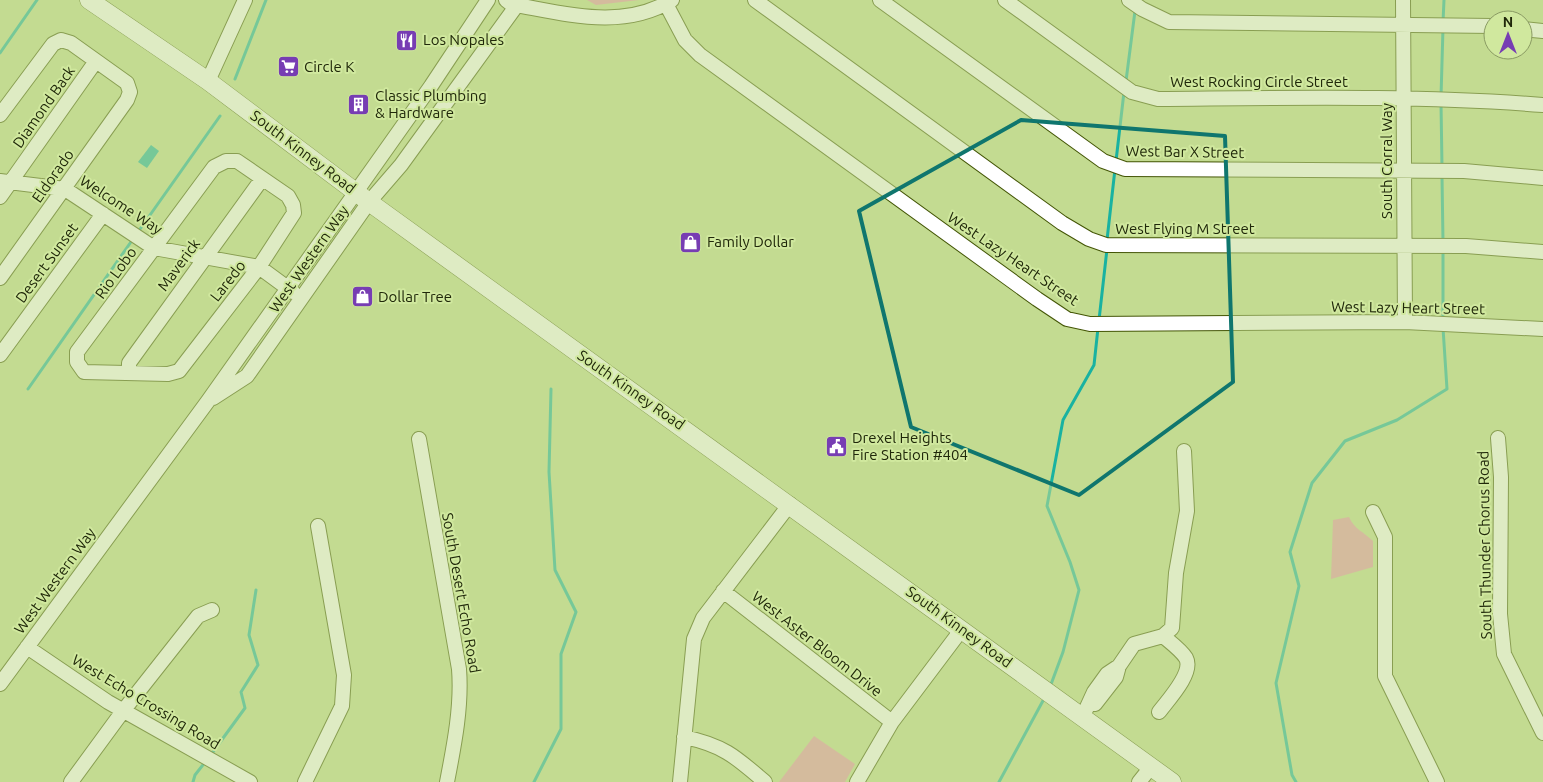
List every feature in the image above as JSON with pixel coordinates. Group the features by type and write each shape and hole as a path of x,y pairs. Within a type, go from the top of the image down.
{"main road":[{"name":"South Kinney Road","path":"89,0 208,81 369,202 790,504 1172,782"}],"street":[{"path":"208,81 245,0"},
{"name":"West Western Way","path":"0,684 208,401 431,86 488,0"},
{"name":"West Flying M Street","path":"755,0 1062,224 1089,239 1106,245 1466,246 1543,252"},
{"name":"West Bar X Street","path":"880,0 1103,161 1125,169 1464,171 1543,178"},
{"name":"West Rocking Circle Street","path":"1005,0 1132,92 1158,99 1404,97 1470,99 1543,105"},
{"path":"1129,0 1142,9 1169,22 1483,26"},
{"name":"South Corral Way","path":"1404,0 1403,171 1405,322"},
{"path":"512,3 591,19 630,16 669,2"},
{"name":"West Lazy Heart Street","path":"669,2 685,40 700,55 1029,294 1067,319 1090,324 1405,322 1543,328"},
{"name":"West Western Way","path":"208,401 247,376 369,202 401,165 512,3"},
{"path":"0,115 53,44 61,40 71,43 96,61"},
{"name":"Eldorado","path":"0,278 127,100 130,92 127,83 96,61"},
{"name":"Diamond Back","path":"0,197 5,182 96,61"},
{"name":"Rio Lobo","path":"129,373 84,372 77,362 77,352 214,167 226,161 237,161 262,179"},
{"name":"Laredo","path":"129,373 168,374 179,371 259,267 294,213 293,205 288,196 262,179"},
{"name":"Maverick","path":"129,373 129,363 262,179"},
{"name":"Welcome Way","path":"5,182 65,189 154,248 259,267 302,298"},
{"name":"Desert Sunset","path":"0,355 102,214"},
{"name":"South Desert Echo Road","path":"419,438 459,669 459,702 446,782"},
{"name":"South Thunder Chorus Road","path":"1498,438 1501,477 1500,614 1504,654 1543,733"},
{"path":"1083,716 1107,690 1116,677 1119,666 1134,644 1163,636 1172,628 1176,573 1188,511 1184,451"},
{"path":"680,782 694,639 703,618 790,504"},
{"path":"1373,512 1385,537 1385,676 1436,782"},
{"path":"304,782 337,719 343,695 344,675 318,526"},
{"name":"West Aster Bloom Drive","path":"723,591 892,722"},
{"path":"71,782 123,711 198,616 212,610"},
{"path":"857,782 892,722 962,629"},
{"path":"1159,712 1187,673 1188,663 1185,656 1163,636"},
{"name":"West Echo Crossing Road","path":"27,647 123,711 250,782"},
{"path":"684,738 710,743 733,755 765,782"},
{"path":"1139,782 1151,766"}],"highlighted area":[{"path":"1021,120 1225,136 1233,382 1079,495 911,427 859,211"}],"shaded area":[{"path":"587,0 639,0 596,5"},
{"path":"1349,517 1356,527 1373,541 1373,567 1331,579 1333,520"},
{"path":"814,736 855,764 845,782 779,782"}],"water":[{"path":"151,145 159,151 147,168 138,162"}],"waterway":[{"path":"0,53 37,0"},
{"path":"235,79 266,0"},
{"path":"1443,22 1444,0"},
{"path":"1126,81 1135,11"},
{"path":"1441,97 1443,28"},
{"path":"1116,161 1124,92"},
{"path":"1441,103 1442,167"},
{"path":"138,232 220,116"},
{"path":"1107,240 1115,169"},
{"path":"1442,176 1443,242"},
{"path":"28,389 133,239"},
{"path":"1099,320 1107,249"},
{"path":"1443,251 1443,319"},
{"path":"1050,687 1063,652 1079,590 1070,562 1047,506 1063,420 1094,365 1098,328"},
{"path":"1296,782 1292,775 1276,683 1299,586 1290,552 1312,483 1345,441 1397,420 1447,389 1443,328"},
{"path":"534,782 561,729 561,654 576,612 555,570 549,472 551,389"},
{"path":"210,756 245,708 241,692 258,665 249,635 256,590"},
{"path":"999,782 1045,697"},
{"path":"193,782 195,775 206,761"}],"place":[{"name":"Los Nopales","path":"407,40"},
{"name":"Circle K","path":"288,67"},
{"name":"Classic Plumbing & Hardware","path":"359,105"},
{"name":"Family Dollar","path":"691,242"},
{"name":"Dollar Tree","path":"362,297"},
{"name":"Drexel Heights Fire Station #404","path":"836,447"}]}
